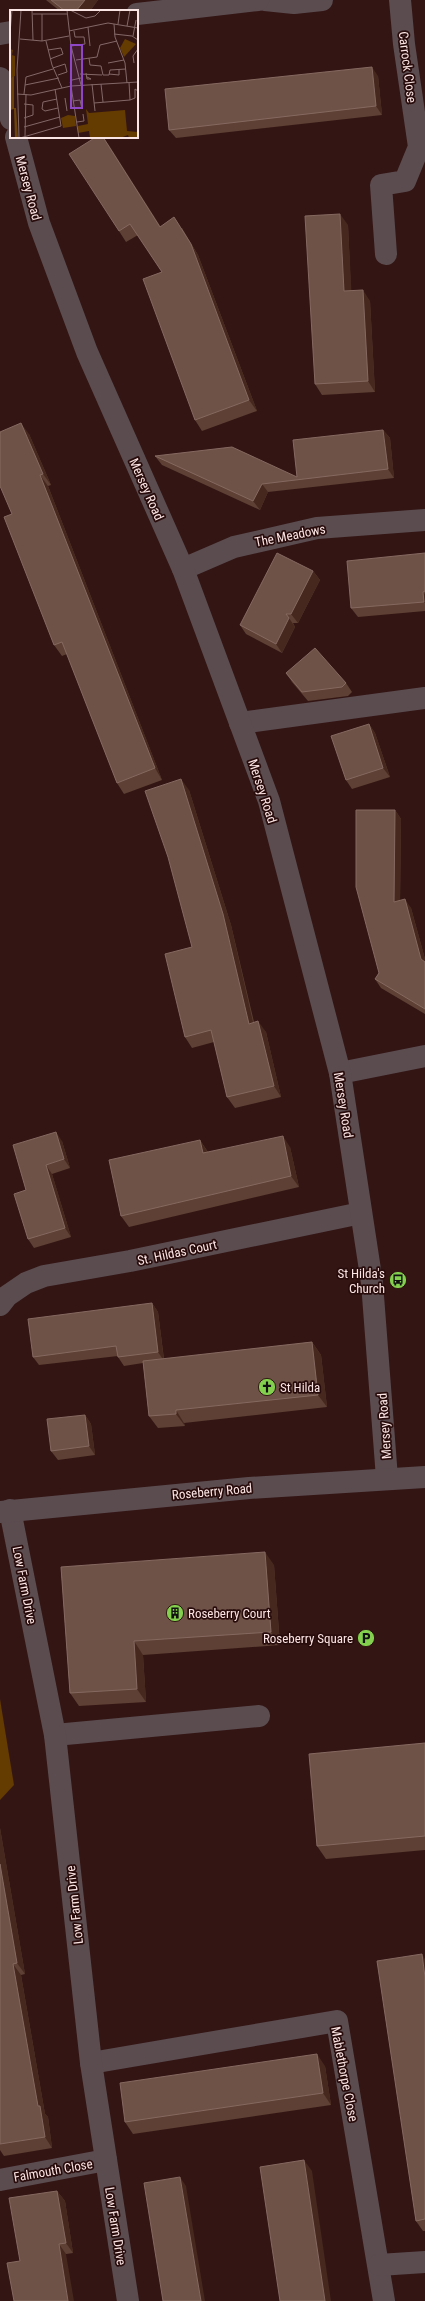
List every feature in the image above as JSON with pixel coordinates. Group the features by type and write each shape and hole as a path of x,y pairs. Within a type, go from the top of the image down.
{"street":[{"path":"138,14 258,0"},
{"path":"265,0 294,3 322,0"},
{"name":"Carrock Close","path":"386,254 381,185 405,181 419,147 404,44 400,0"},
{"path":"0,34 10,32"},
{"path":"0,78 10,115"},
{"name":"Mersey Road","path":"16,138 39,223 87,352 183,570 269,801 340,1073 372,1283 388,1478"},
{"name":"The Meadows","path":"183,570 234,547 317,528 425,520"},
{"path":"240,723 425,698"},
{"path":"340,1073 425,1056"},
{"name":"St. Hildas Court","path":"0,1305 8,1296 26,1283 44,1276 130,1262 361,1213"},
{"name":"Roseberry Road","path":"5,1511 249,1488 388,1478 425,1477"},
{"name":"Low Farm Drive","path":"5,1511 55,1735 91,2063 128,2301"},
{"path":"55,1735 259,1716"},
{"name":"Mablethorpe Close","path":"91,2063 337,2021 384,2301"},
{"name":"Falmouth Close","path":"0,2180 106,2160"},
{"path":"379,2266 425,2262"}],"shaded area":[{"path":"0,1699 14,1785 0,1800"}],"building":[{"path":"51,0 85,0 77,10 64,10"},
{"path":"372,67 376,106 169,130 165,89"},
{"path":"94,138 104,138 160,227 174,217 191,244 249,400 195,420 143,279 162,272 130,224 119,231 69,154"},
{"path":"340,214 344,291 363,290 368,381 315,384 305,216"},
{"path":"21,423 43,474 40,475 155,768 117,783 62,642 54,645 4,517 12,514 0,486 0,432"},
{"path":"383,430 388,469 262,484 253,501 155,456 232,447 297,477 293,440"},
{"path":"277,553 313,571 291,614 286,614 289,618 276,644 240,625"},
{"path":"425,553 425,591 423,592 424,602 351,608 347,561"},
{"path":"315,648 346,683 342,687 302,692 286,673"},
{"path":"369,724 383,768 346,780 331,736"},
{"path":"181,779 223,914 249,1024 258,1021 274,1086 227,1097 211,1030 185,1037 165,954 192,947 168,857 145,791"},
{"path":"356,810 395,810 394,902 405,899 421,959 425,962 425,1009 375,979 379,973 356,887"},
{"path":"56,1132 64,1159 46,1165 65,1228 28,1239 14,1194 26,1190 13,1145"},
{"path":"283,1136 291,1176 121,1216 109,1160 200,1140 203,1153"},
{"path":"152,1303 158,1352 118,1357 116,1346 33,1357 28,1319"},
{"path":"312,1342 318,1395 176,1410 176,1414 149,1416 143,1361"},
{"path":"85,1415 89,1446 51,1451 47,1419"},
{"name":"Roseberry Court","path":"265,1552 271,1632 134,1641 137,1689 70,1693 61,1567"},
{"path":"425,1743 425,1836 317,1846 309,1754"},
{"path":"0,1864 17,1963 13,1964 38,2106 40,2106 45,2137 0,2144"},
{"path":"422,1954 425,1977 425,2219 416,2221 377,1961"},
{"path":"317,2054 323,2093 125,2122 120,2083"},
{"path":"304,2160 325,2301 280,2301 260,2167"},
{"path":"180,2177 201,2301 163,2301 144,2183"},
{"path":"57,2191 66,2243 59,2244 68,2301 14,2301 7,2263 20,2261 9,2198"}],"place":[{"name":"St Hilda's Church","path":"398,1280"},
{"name":"St Hilda","path":"267,1387"},
{"name":"Roseberry Court","path":"175,1613"},
{"name":"Roseberry Square","path":"366,1638"}]}
